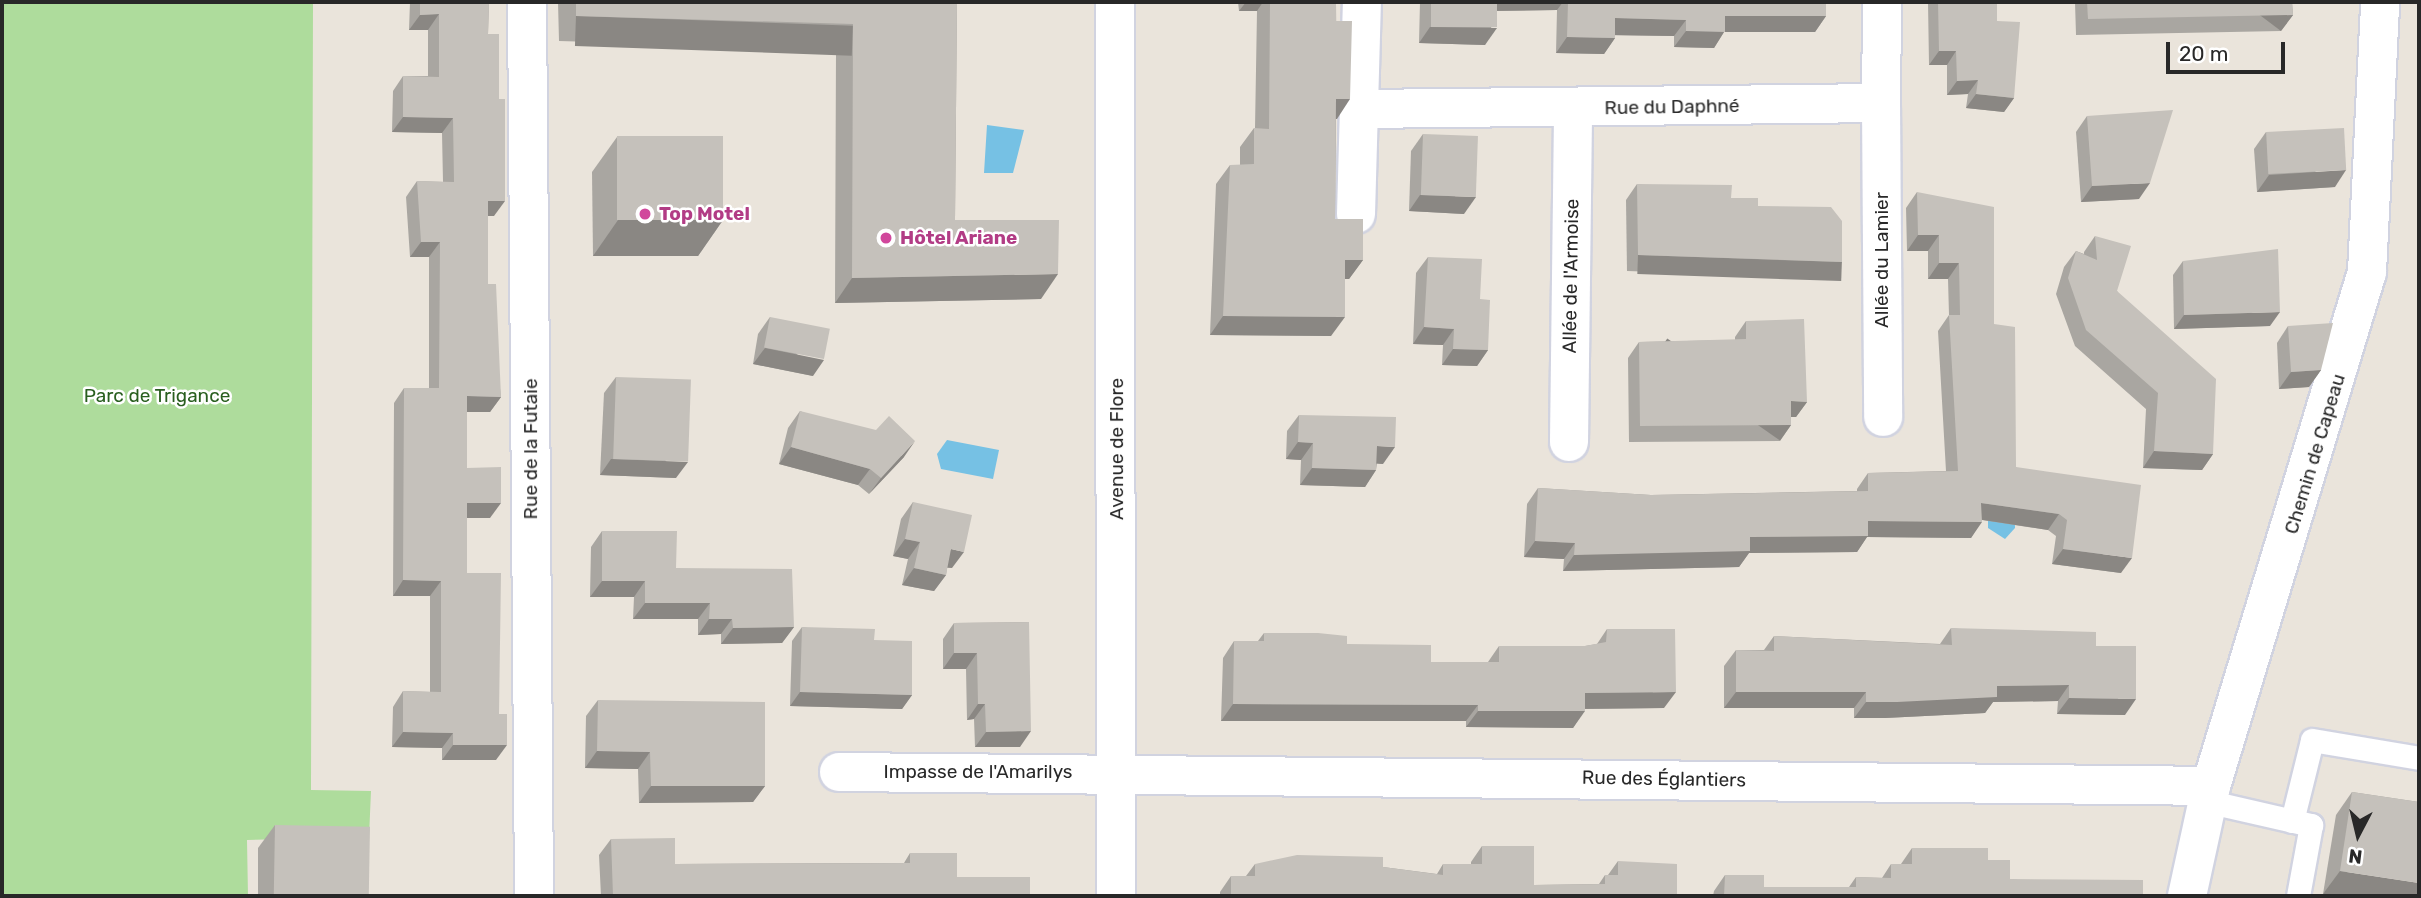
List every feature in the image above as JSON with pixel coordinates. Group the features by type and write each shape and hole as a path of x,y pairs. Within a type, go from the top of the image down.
{"street":[{"name":"Rue de la Futaie","path":"527,2 534,896"},
{"name":"Avenue de Flore","path":"1115,2 1118,772 1116,896"},
{"path":"1356,214 1362,2"},
{"path":"1881,103 1882,2"},
{"name":"Chemin de Capeau","path":"2187,896 2208,794 2367,272 2380,2"},
{"name":"Rue du Daphné","path":"1361,109 1573,109 1881,103"},
{"name":"Allée du Lamier","path":"1881,103 1883,417"},
{"name":"Allée de l'Armoise","path":"1569,442 1573,109"},
{"name":"Impasse de l'Amarilys","path":"839,772 1118,772"},
{"name":"Rue des Églantiers","path":"1118,772 2208,794"}],"lane":[{"path":"2292,821 2312,740 2419,758"},
{"path":"2208,794 2311,825 2298,896"}],"green space":[{"name":"Parc de Trigance","path":"2,2 313,2 311,790 371,791 369,837 247,840 248,896 2,896"}],"water":[{"path":"987,125 1024,130 1013,173 984,173"},
{"path":"947,440 999,450 993,479 941,469 937,454"},
{"path":"1988,479 2014,479 2015,528 2005,539 1988,528"}],"building":[{"path":"420,2 489,2 488,34 499,34 499,99 505,99 505,201 488,201 488,284 496,284 501,397 467,396 467,468 501,467 501,503 467,503 467,573 501,573 499,714 507,714 507,745 453,745 453,733 403,732 403,691 441,692 441,581 403,580 404,388 439,388 440,242 421,242 417,181 454,182 453,118 403,117 403,76 439,77 439,14 420,15"},
{"path":"576,2 957,2 955,220 1059,220 1058,274 852,278 853,24 576,16"},
{"path":"1270,2 1336,2 1336,21 1352,21 1350,99 1336,99 1335,219 1363,219 1363,260 1345,260 1345,317 1223,316 1230,165 1254,164 1254,128 1269,129"},
{"path":"1431,2 1497,2 1497,27 1431,27"},
{"path":"1568,2 1826,2 1826,16 1725,16 1725,32 1686,31 1686,20 1615,18 1615,38 1567,37"},
{"path":"1938,2 1997,2 1997,21 2020,22 2014,98 1976,94 1978,80 1957,81 1956,51 1939,51"},
{"path":"2087,2 2292,2 2293,15 2088,19"},
{"path":"2173,110 2150,183 2092,186 2087,116"},
{"path":"2344,128 2346,170 2268,174 2266,132"},
{"path":"1423,134 1478,136 1476,197 1421,195"},
{"path":"617,136 723,136 723,220 617,220"},
{"path":"1637,184 1732,185 1731,198 1758,198 1758,206 1831,207 1842,221 1842,262 1638,255"},
{"path":"1917,192 1994,207 1994,324 2015,327 2016,467 2141,485 2132,558 2063,549 2067,520 2059,514 1981,503 1982,522 1868,521 1868,536 1750,537 1750,551 1574,555 1575,543 1535,541 1538,488 1651,495 1868,491 1868,473 1958,471 1949,315 1960,315 1959,263 1939,263 1939,235 1918,235"},
{"path":"2095,236 2131,246 2117,291 2216,379 2213,454 2154,451 2158,393 2086,330 2068,278 2076,251 2097,260"},
{"path":"2278,249 2280,312 2184,315 2183,261"},
{"path":"1428,257 1482,259 1480,299 1490,300 1488,350 1453,349 1454,329 1424,327"},
{"path":"770,317 830,329 824,359 764,347"},
{"path":"1804,319 1807,402 1791,401 1791,425 1640,426 1639,342 1746,339 1746,321"},
{"path":"2333,323 2321,370 2291,372 2288,326"},
{"path":"616,377 691,380 688,462 613,459"},
{"path":"800,411 876,430 889,416 915,441 881,478 870,469 791,447"},
{"path":"1299,415 1396,417 1395,447 1377,446 1376,470 1312,468 1313,443 1298,442"},
{"path":"913,502 972,515 964,552 951,549 946,575 914,568 920,542 905,539"},
{"path":"602,531 677,531 676,568 792,569 794,627 733,628 732,619 709,619 710,603 645,603 645,581 602,581"},
{"path":"1029,622 1031,731 986,732 985,704 978,704 977,653 954,653 954,623"},
{"path":"802,627 875,629 874,640 912,641 912,695 800,692"},
{"path":"1951,628 2096,632 2096,646 2136,646 2136,699 2069,698 2069,685 1997,686 1997,697 1897,702 1866,702 1866,692 1736,692 1736,650 1774,651 1774,636 1952,645"},
{"path":"1607,629 1675,629 1676,692 1585,693 1585,711 1478,711 1478,705 1233,704 1234,641 1264,641 1264,633 1347,636 1347,644 1431,645 1431,662 1499,662 1499,646 1585,646 1606,642"},
{"path":"598,700 765,702 765,786 651,786 650,752 597,751"},
{"path":"2352,792 2419,802 2419,883 2340,871"},
{"path":"275,825 370,827 369,896 274,896"},
{"path":"675,838 675,864 910,863 910,853 957,853 957,877 1030,877 1030,896 613,896 611,839"},
{"path":"1482,846 1534,846 1534,885 1605,884 1605,875 1618,875 1618,861 1677,864 1677,896 1231,896 1231,876 1255,876 1255,864 1297,855 1383,857 1383,867 1443,875 1443,864 1482,864"},
{"path":"1912,848 1988,848 1988,860 2010,860 2010,879 2143,880 2143,896 1724,896 1725,875 1764,875 1764,887 1856,887 1856,877 1891,878 1891,864 1912,864"}],"place":[{"name":"Top Motel","path":"645,214"},
{"name":"Hôtel Ariane","path":"886,238"}]}
